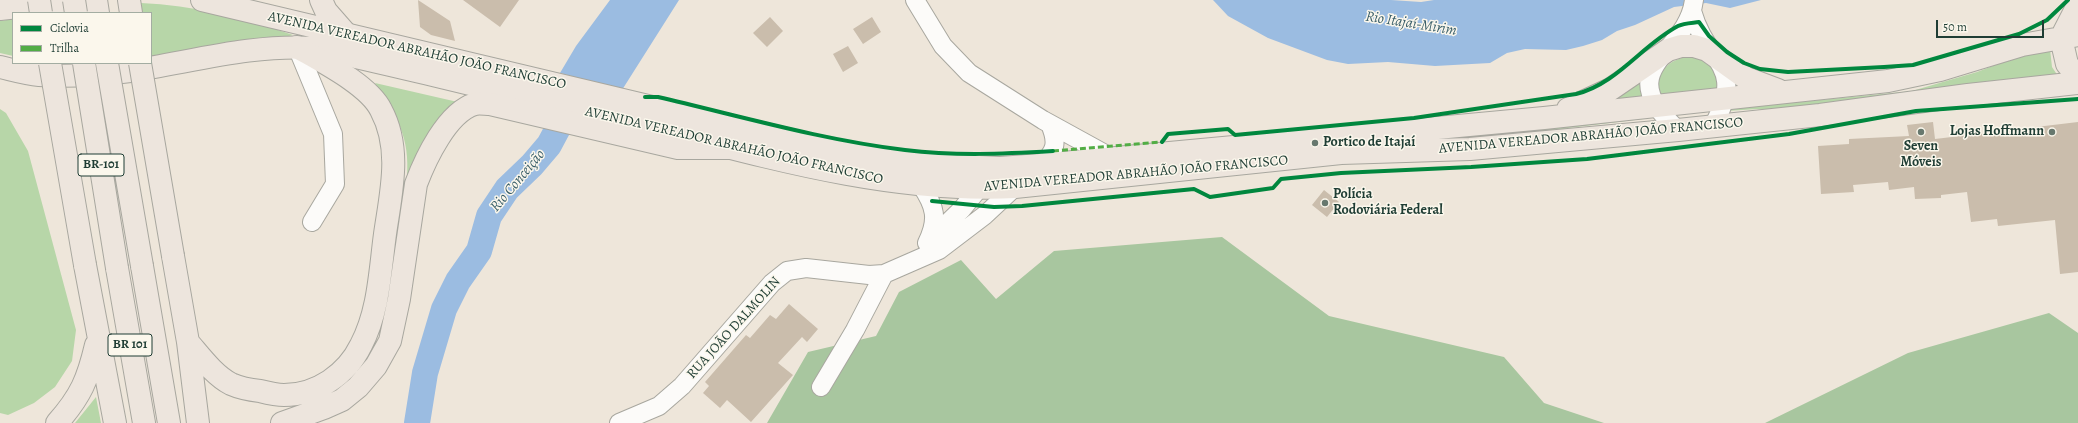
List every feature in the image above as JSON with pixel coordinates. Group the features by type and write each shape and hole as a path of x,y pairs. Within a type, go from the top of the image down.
{"main road":[{"path":"74,0 76,12"},
{"path":"0,9 80,0"},
{"path":"96,0 98,12"},
{"path":"129,0 131,12"},
{"name":"AVENIDA VEREADOR ABRAHÃO JOÃO FRANCISCO","path":"202,0 347,35 526,96"},
{"path":"321,0 326,11 347,35"},
{"path":"2078,5 2069,36 2067,64 2078,77"},
{"name":"AVENIDA VEREADOR ABRAHÃO JOÃO FRANCISCO","path":"152,62 259,48 297,47 334,52 639,123 868,157 936,165 1000,168 1114,159 1544,118 1916,77 2022,45 2069,36"},
{"path":"1544,118 1598,96 1623,81 1662,53 1674,47 1688,46 1701,48 1714,54 1729,68 1746,78 1785,92"},
{"path":"188,342 219,376 232,384 284,395 306,392 318,387 342,371 361,346 373,316 394,172 391,132 381,108 371,96 332,67 297,47"},
{"name":"BR-101","path":"84,64 117,268"},
{"path":"140,64 188,342 198,423"},
{"name":"AVENIDA VEREADOR ABRAHÃO JOÃO FRANCISCO","path":"0,67 44,69 66,76 140,64"},
{"name":"BR-101","path":"110,68 169,423"},
{"path":"44,69 85,265 115,423"},
{"name":"AVENIDA VEREADOR ABRAHÃO JOÃO FRANCISCO","path":"639,123 678,148 732,148 859,177 921,185 977,189 1015,187 1341,153 1470,149 1678,130 1827,115 1960,96 2078,83"},
{"path":"282,423 342,400 358,387 376,366 390,341 398,306 416,184 422,168 446,128 459,113 476,104 490,104 526,96 639,123"},
{"name":"BR 101","path":"117,268 144,423"},
{"path":"57,423 74,404 90,373 98,338"}],"street":[{"path":"915,0 928,25 956,61 980,81 1050,124 1114,159"},
{"path":"1678,130 1657,106 1651,93 1650,78 1654,65 1662,53 1681,32 1693,4"},
{"path":"1693,4 1701,35 1724,71 1727,84 1726,97 1713,126"},
{"path":"297,47 333,134 335,184 312,222"},
{"path":"1041,165 1053,151 1056,141 1050,124"},
{"name":"RUA JOÃO DALMOLIN","path":"906,263 962,209 977,189 1000,168"},
{"name":"RUA JOÃO DALMOLIN","path":"921,185 932,201 934,214 934,226 927,243"},
{"name":"RUA JOÃO DALMOLIN","path":"619,423 659,406 682,386 772,283 787,271 806,268 870,275 884,274 906,263 939,250 985,215 1015,187"},
{"path":"821,387 855,330 884,274"}],"green space":[{"path":"141,3 180,6 218,13 293,35 152,62 152,12 142,12"},
{"path":"12,19 12,56 0,53 0,21"},
{"path":"2050,49 2052,67 2058,76 1781,112 1757,109 1727,111 1727,109 1912,91 1977,72 2024,54"},
{"path":"1686,57 1694,57 1706,61 1714,70 1720,90 1659,100 1657,86 1660,73 1671,63"},
{"path":"1644,75 1644,101 1607,103"},
{"path":"375,83 462,103 407,178 404,138 396,117"},
{"path":"0,109 6,113 28,151 76,330 72,361 55,387 34,403 8,415 0,413"},
{"path":"1652,118 1568,128 1533,137 1473,143 1472,135"},
{"path":"1222,237 1329,316 1504,357 1544,403 1604,423 767,423 808,352 876,336 899,292 961,260 996,299 1054,251"},
{"path":"2049,313 2078,333 2078,423 1765,423 1908,353"},
{"path":"96,397 101,423 75,423"}],"water":[{"path":"610,0 679,0 622,90 560,73 576,46"},
{"name":"Rio Itajaí-Mirim","path":"1213,0 1391,0 1421,2 1434,0 1761,0 1730,8 1706,3 1674,7 1635,25 1617,31 1602,40 1583,46 1566,50 1525,49 1507,53 1490,63 1435,66 1388,62 1348,64 1327,60 1268,38 1228,16"}],"building":[{"path":"418,0 450,21 455,41 431,35 420,27"},
{"path":"463,0 519,0 500,27"},
{"path":"770,17 783,31 767,47 753,33"},
{"path":"872,17 881,32 863,44 853,29"},
{"path":"848,46 858,63 843,72 833,54"},
{"path":"1933,122 1935,139 2078,122 2078,272 2060,274 2055,220 1998,226 1997,219 1971,222 1967,192 1941,195 1941,198 1915,199 1914,187 1889,190 1888,182 1853,185 1854,192 1821,194 1818,146 1849,144 1849,139 1909,136 1907,125"},
{"name":"Polícia Rodoviária Federal","path":"1324,190 1339,202 1327,217 1312,205"},
{"path":"789,304 818,329 807,342 802,337 778,363 793,375 751,422 727,400 720,408 703,393 709,386 705,382 746,335 750,338 770,315 776,319"}],"waterway":[{"name":"Rio Conceição","path":"417,423 425,373 444,309 458,281 479,251 489,216 507,189 532,165 549,145 573,100"}],"marked path":[{"path":"1053,151 1162,142"}],"cycle path":[{"path":"1162,142 1168,134 1228,129 1235,135 1414,118 1576,94 1591,89 1604,82 1653,43 1678,26 1699,22 1709,36 1727,52 1744,63 1760,69 1788,72 1913,65 2019,34 2047,20 2068,0"},
{"path":"645,97 658,97 781,127 874,146 942,153 979,154 1053,151"},
{"path":"932,201 994,207 1022,206 1194,189 1210,197 1273,188 1281,179 1341,173 1471,167 1587,159 1789,134 1916,111 2078,99"}],"place":[{"name":"Seven Móveis","path":"1921,132"},
{"name":"Lojas Hoffmann","path":"2052,132"},
{"name":"Portico de Itajaí","path":"1315,143"},
{"name":"Polícia Rodoviária Federal","path":"1325,203"}]}
